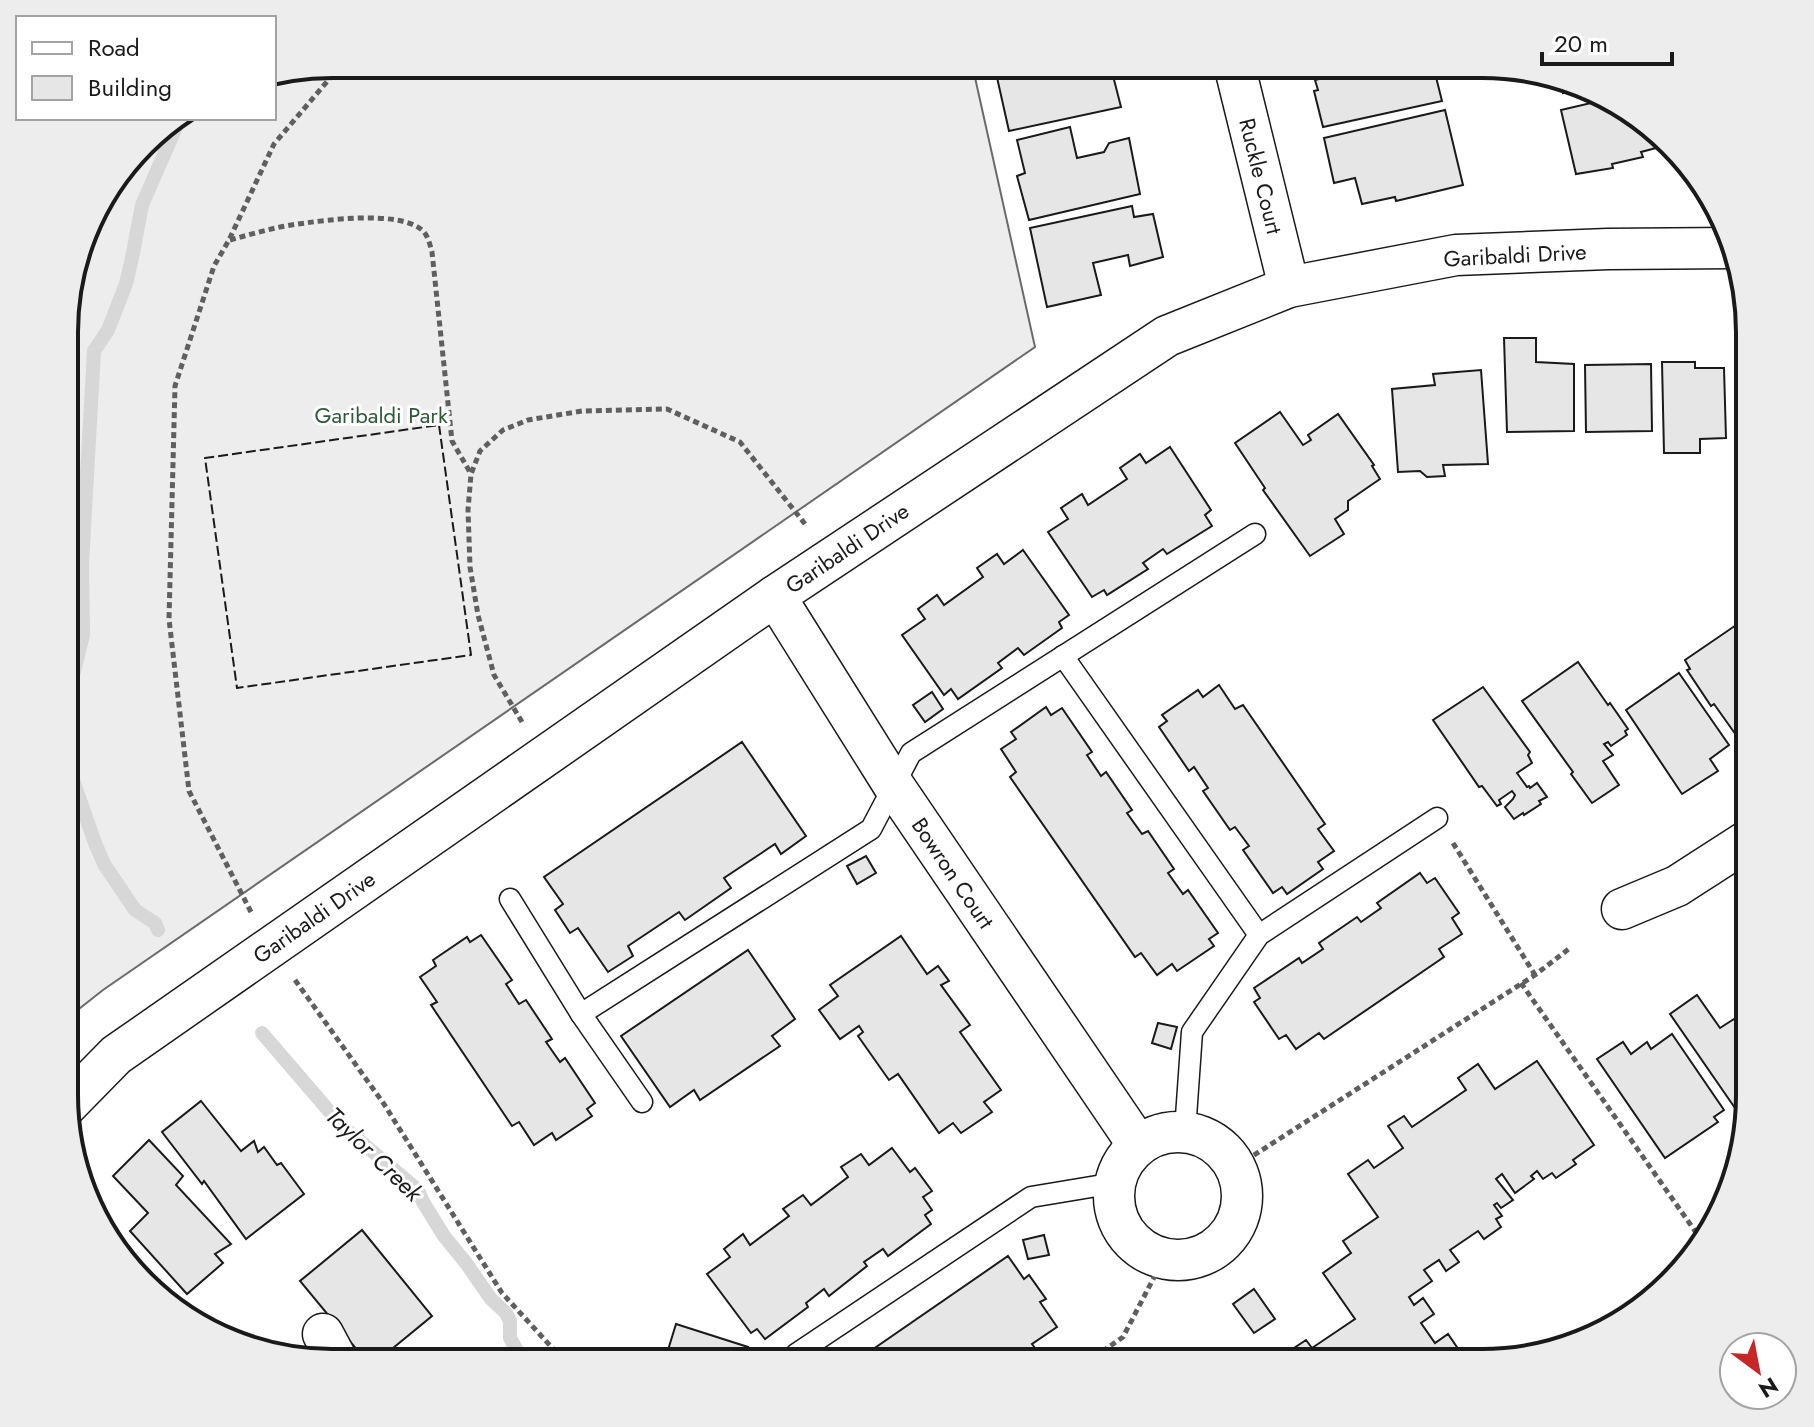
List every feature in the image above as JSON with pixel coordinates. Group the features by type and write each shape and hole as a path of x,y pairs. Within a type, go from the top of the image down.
{"street":[{"name":"Ruckle Court","path":"1238,79 1289,287"},
{"name":"Garibaldi Drive","path":"79,1093 116,1055 775,596 1167,336 1289,287 1456,255 1722,248"},
{"name":"Bowron Court","path":"775,596 894,786 1138,1145"},
{"path":"1622,909 1677,886 1735,848"},
{"path":"1185,1131 1215,1142 1237,1166 1244,1195 1238,1224 1219,1247 1193,1261 1163,1260 1134,1245 1122,1226 1116,1216 1115,1183 1123,1161 1138,1145 1160,1134 1185,1131"}],"lane":[{"path":"581,1014 871,829 911,753 1255,534"},
{"path":"1063,656 1259,935"},
{"path":"1185,1131 1192,1032 1259,935 1437,818"},
{"path":"510,899 581,1014 642,1102"},
{"path":"804,1348 1031,1197 1115,1183"}],"path":[{"path":"254,917 189,791 169,619 175,386 214,266 274,144 330,78"},
{"path":"229,240 296,224 374,217 421,228 432,252 452,441 471,474"},
{"path":"524,725 494,675 478,615 470,567 468,510 471,474 480,451 503,430 528,420 582,411 667,409 740,442 808,528"},
{"path":"1437,818 1535,975"},
{"path":"1237,1166 1535,975 1570,948"},
{"path":"295,980 384,1104 502,1293 552,1348"},
{"path":"1521,983 1695,1232"},
{"path":"1106,1349 1123,1337 1163,1260"}],"shaded area":[{"name":"Garibaldi Park","path":"975,79 1035,347 79,1009 78,332 80,299 91,250 112,205 141,165 165,141 193,120 276,120 276,85 299,80"}],"building":[{"path":"997,79 1114,79 1121,107 1009,131"},
{"path":"1436,79 1442,101 1323,127 1314,91 1318,90 1315,80"},
{"path":"1591,103 1637,131 1656,148 1641,152 1643,157 1612,164 1613,168 1576,174 1561,110"},
{"path":"1445,110 1463,185 1396,201 1395,197 1362,204 1355,178 1334,183 1324,138"},
{"path":"1070,127 1077,158 1104,152 1109,143 1129,138 1140,194 1029,220 1017,176 1025,173 1017,140"},
{"path":"1132,206 1134,217 1153,214 1163,257 1130,266 1128,255 1093,263 1101,295 1047,307 1030,228"},
{"path":"1504,338 1536,338 1536,362 1574,364 1574,431 1507,432"},
{"path":"1662,362 1695,362 1695,368 1724,368 1726,438 1700,439 1700,453 1664,453"},
{"path":"1651,364 1652,431 1586,432 1585,365"},
{"path":"1481,370 1488,464 1443,465 1445,476 1427,477 1420,471 1398,472 1392,389 1435,385 1433,374"},
{"path":"1280,412 1303,445 1311,440 1308,435 1338,414 1374,465 1380,479 1348,501 1348,510 1335,519 1344,534 1310,556 1263,490 1265,488 1235,443"},
{"path":"1170,447 1211,510 1205,515 1212,526 1167,554 1163,549 1143,563 1148,569 1107,595 1104,590 1092,597 1048,532 1068,519 1061,508 1082,494 1088,505 1127,479 1120,468 1140,454 1146,463"},
{"path":"1023,550 1069,615 1059,622 1062,628 1024,655 1018,648 998,663 1002,668 958,699 951,689 944,695 902,635 925,619 918,609 937,595 944,605 983,577 977,568 997,554 1004,564"},
{"path":"1736,625 1735,734 1714,704 1711,706 1687,670 1690,669 1685,660"},
{"path":"1578,662 1628,729 1625,731 1627,735 1611,746 1608,742 1604,744 1613,755 1603,761 1619,785 1592,803 1522,701"},
{"path":"1679,673 1729,745 1710,759 1718,771 1682,794 1626,710"},
{"path":"1219,685 1235,709 1243,705 1325,824 1318,829 1334,851 1318,862 1323,869 1287,894 1282,887 1273,893 1243,850 1249,846 1235,827 1230,830 1203,791 1208,788 1194,767 1189,771 1159,727 1167,721 1162,715 1198,690 1203,697"},
{"path":"1483,687 1530,752 1528,755 1532,763 1517,773 1527,787 1537,783 1547,797 1539,801 1541,804 1514,819 1505,807 1515,795 1512,791 1499,800 1501,804 1497,806 1482,786 1479,787 1433,720"},
{"path":"932,692 943,709 925,722 913,705"},
{"path":"1046,707 1051,715 1062,708 1092,752 1087,755 1101,776 1106,772 1132,810 1127,813 1142,834 1148,831 1174,869 1168,873 1183,894 1188,890 1218,933 1209,939 1214,946 1177,971 1172,964 1157,975 1141,953 1135,957 1010,777 1016,772 1001,749 1016,739 1011,732"},
{"path":"742,742 806,836 781,854 775,844 724,878 731,888 685,920 679,912 628,946 633,956 608,972 578,928 570,933 555,910 563,904 544,877"},
{"path":"866,856 876,873 857,884 847,866"},
{"path":"1420,873 1427,883 1435,878 1459,913 1452,918 1462,934 1439,949 1444,957 1324,1039 1319,1033 1296,1049 1286,1035 1279,1039 1254,1002 1260,998 1254,988 1299,958 1302,963 1323,949 1319,943 1357,917 1361,922 1381,908 1377,903"},
{"path":"481,935 512,980 506,984 519,1004 526,1000 552,1039 546,1042 560,1062 565,1058 595,1103 587,1109 592,1116 556,1140 552,1133 534,1145 519,1122 512,1126 431,1005 437,1002 420,977 436,966 433,960 467,937 470,942"},
{"path":"901,936 927,974 938,966 949,981 941,985 970,1025 960,1032 1001,1090 984,1102 992,1112 961,1133 953,1123 939,1133 898,1074 889,1080 858,1036 863,1032 859,1026 840,1039 819,1010 838,996 830,985"},
{"path":"748,950 795,1019 772,1036 780,1046 700,1100 694,1090 670,1107 621,1036"},
{"path":"1697,995 1720,1028 1735,1020 1735,1108 1670,1014"},
{"path":"1158,1023 1177,1027 1171,1049 1152,1043"},
{"path":"1672,1034 1724,1110 1714,1117 1718,1122 1665,1158 1597,1059 1623,1042 1631,1054 1647,1042 1651,1049"},
{"path":"1537,1061 1594,1145 1573,1160 1576,1164 1556,1178 1552,1173 1543,1179 1537,1171 1531,1176 1534,1179 1515,1193 1502,1174 1496,1179 1513,1200 1501,1208 1497,1203 1494,1205 1502,1216 1496,1219 1501,1227 1484,1239 1478,1231 1450,1250 1459,1262 1446,1271 1439,1260 1424,1270 1432,1281 1409,1297 1414,1305 1423,1298 1434,1314 1421,1323 1435,1343 1448,1334 1458,1349 1295,1349 1306,1340 1312,1348 1355,1319 1323,1273 1351,1253 1343,1241 1378,1217 1348,1174 1368,1160 1374,1168 1403,1148 1388,1126 1404,1116 1412,1127 1466,1090 1458,1078 1478,1064 1495,1089"},
{"path":"201,1101 241,1151 254,1141 258,1152 264,1147 277,1165 281,1163 304,1194 246,1239 204,1181 202,1184 162,1132"},
{"path":"149,1140 183,1176 176,1185 231,1244 215,1254 223,1263 187,1294 130,1231 148,1213 113,1176"},
{"path":"892,1148 910,1172 915,1168 932,1191 923,1197 932,1210 925,1215 931,1224 888,1256 883,1249 864,1262 867,1266 829,1296 824,1289 806,1303 808,1307 765,1339 757,1329 751,1333 707,1274 730,1257 724,1249 743,1234 750,1245 789,1216 783,1209 803,1195 811,1205 848,1177 841,1167 861,1154 869,1165"},
{"path":"362,1230 432,1316 393,1348 355,1348 300,1281"},
{"path":"1044,1235 1049,1255 1028,1259 1023,1240"},
{"path":"1008,1256 1024,1279 1029,1275 1046,1299 1040,1302 1057,1327 1032,1344 1036,1349 874,1348"},
{"path":"1254,1289 1275,1319 1254,1333 1233,1304"},
{"path":"676,1324 748,1347 748,1348 669,1348"}],"waterway":[{"name":"Taylor Creek","path":"78,654 83,635 82,564 94,351 108,330 126,284 142,205 173,135"},
{"name":"Taylor Creek","path":"79,796 104,864 135,910 155,923 158,930"},
{"name":"Taylor Creek","path":"262,1033 341,1125 418,1190 444,1236 491,1299 506,1313 510,1321 510,1338 516,1348"}],"fence":[{"path":"439,425 471,655 237,688 205,458 439,425"}]}
